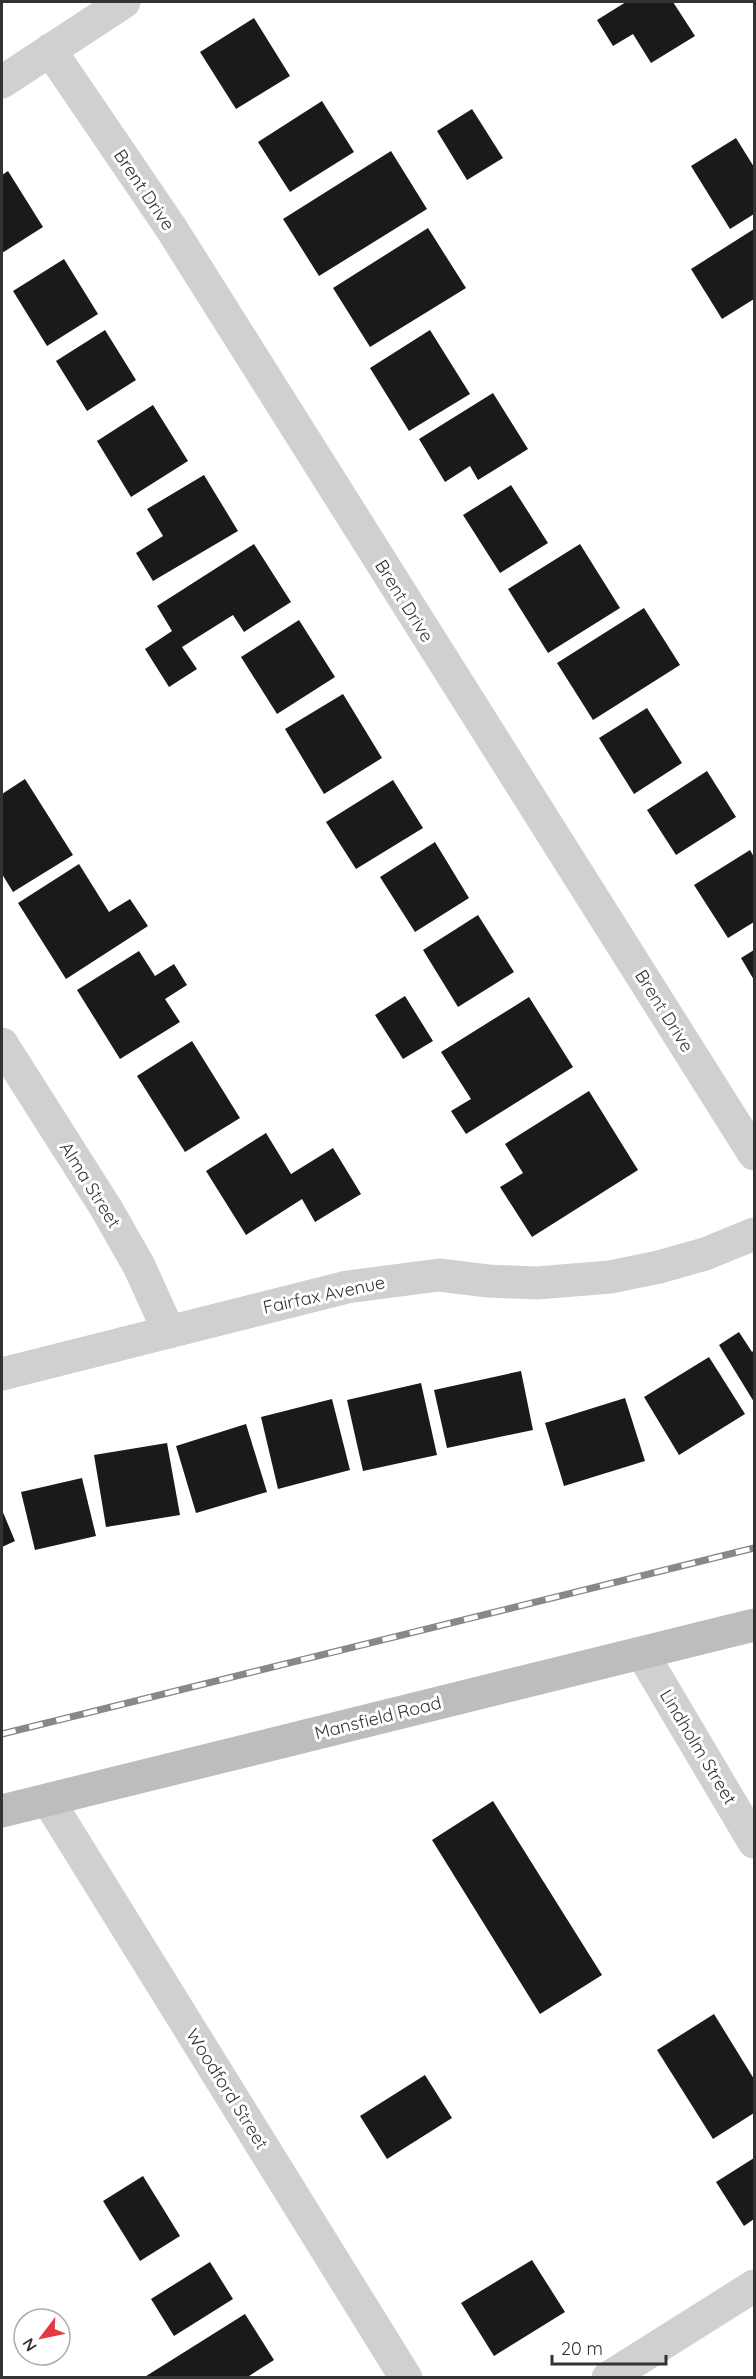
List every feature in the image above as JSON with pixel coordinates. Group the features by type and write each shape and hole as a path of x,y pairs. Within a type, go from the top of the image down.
{"main road":[{"name":"Mansfield Road","path":"2,1811 754,1625"}],"street":[{"path":"2,82 124,2"},
{"name":"Brent Drive","path":"50,50 171,228 754,1154"},
{"name":"Alma Street","path":"2,1044 106,1208 139,1266 169,1332"},
{"name":"Fairfax Avenue","path":"2,1374 347,1287 439,1275 488,1281 537,1283 610,1277 658,1268 705,1254 754,1234"},
{"name":"Lindholm Street","path":"642,1653 754,1842"},
{"name":"Woodford Street","path":"48,1800 406,2378"},
{"path":"608,2378 754,2286"}],"building":[{"path":"626,2 673,2 695,36 651,63 633,34 613,46 597,20"},
{"path":"254,18 290,76 236,109 200,52"},
{"path":"322,101 354,152 290,192 258,142"},
{"path":"472,109 503,158 467,180 437,131"},
{"path":"736,138 754,167 754,214 730,229 691,166"},
{"path":"391,151 427,209 319,276 283,219"},
{"path":"8,171 43,227 2,253 2,175"},
{"path":"428,228 466,288 370,347 333,288"},
{"path":"754,229 754,299 722,319 691,269"},
{"path":"64,259 98,314 47,346 13,291"},
{"path":"105,330 136,380 87,411 56,361"},
{"path":"430,330 470,394 409,431 370,368"},
{"path":"493,393 528,449 478,480 470,466 445,482 419,439"},
{"path":"153,405 188,461 131,497 97,441"},
{"path":"204,475 238,531 153,581 136,553 163,536 147,509"},
{"path":"511,485 548,543 500,573 463,515"},
{"path":"254,544 291,602 244,632 233,615 182,647 197,669 169,687 145,649 172,631 157,606"},
{"path":"580,544 620,608 548,653 508,589"},
{"path":"644,608 680,665 593,720 557,663"},
{"path":"299,620 335,677 277,714 241,657"},
{"path":"343,694 382,758 324,794 285,729"},
{"path":"647,708 682,763 634,794 599,738"},
{"path":"707,771 736,817 676,855 647,810"},
{"path":"25,779 73,855 13,892 2,874 2,794"},
{"path":"393,780 423,828 356,869 326,822"},
{"path":"435,842 469,898 415,932 380,877"},
{"path":"750,850 754,857 754,922 728,938 694,885"},
{"path":"79,864 109,912 130,899 148,926 66,979 18,903"},
{"path":"478,915 514,972 458,1007 423,950"},
{"path":"754,950 754,980 741,958"},
{"path":"139,951 155,976 174,964 187,985 165,999 180,1022 120,1059 77,990"},
{"path":"405,996 433,1041 403,1059 375,1015"},
{"path":"529,997 573,1067 466,1134 451,1111 471,1099 441,1052"},
{"path":"192,1041 240,1118 185,1152 137,1076"},
{"path":"589,1091 638,1170 532,1237 500,1187 523,1173 505,1144"},
{"path":"266,1133 291,1174 333,1148 361,1194 315,1222 302,1199 246,1235 206,1171"},
{"path":"739,1332 752,1352 754,1350 754,1402 719,1345"},
{"path":"709,1357 745,1414 679,1455 644,1397"},
{"path":"521,1371 533,1430 447,1448 434,1390"},
{"path":"421,1383 437,1455 363,1471 347,1400"},
{"path":"625,1398 645,1461 564,1486 545,1423"},
{"path":"332,1399 350,1470 278,1489 261,1417"},
{"path":"246,1424 267,1492 196,1513 176,1446"},
{"path":"167,1443 180,1515 106,1527 94,1455"},
{"path":"82,1478 96,1536 35,1550 21,1492"},
{"path":"2,1510 15,1541 2,1547"},
{"path":"493,1801 602,1975 540,2014 432,1840"},
{"path":"714,2014 754,2079 754,2113 713,2139 657,2050"},
{"path":"425,2075 452,2118 387,2159 360,2116"},
{"path":"754,2158 754,2219 744,2226 716,2182"},
{"path":"143,2176 180,2236 140,2261 103,2201"},
{"path":"532,2260 565,2312 494,2356 461,2303"},
{"path":"210,2262 233,2299 174,2336 151,2299"},
{"path":"245,2314 274,2360 246,2378 143,2378"}],"railway":[{"path":"2,1734 754,1548"}]}
